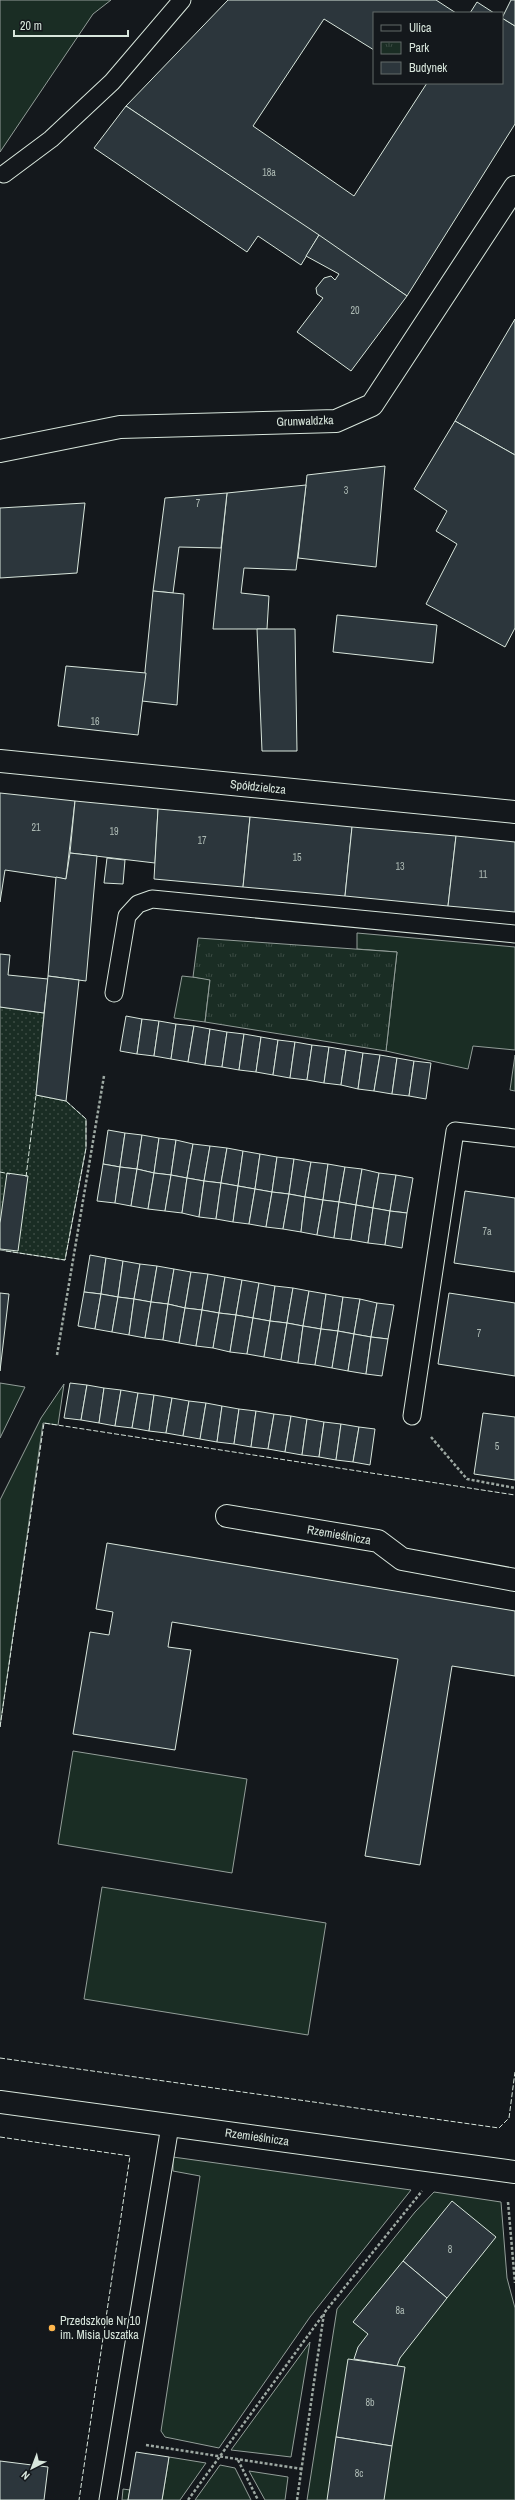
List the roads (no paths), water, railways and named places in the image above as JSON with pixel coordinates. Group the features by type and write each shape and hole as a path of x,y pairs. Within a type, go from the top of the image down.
{"street":[{"name":"Grunwaldzka","path":"0,451 120,427 336,421 372,405 515,187"},
{"name":"Spółdzielcza","path":"0,762 515,812"},
{"name":"Rzemieślnicza","path":"228,1516 378,1541 402,1559 515,1580"},
{"name":"Rzemieślnicza","path":"0,2102 515,2172"}],"lane":[{"path":"4,174 51,139 112,82 182,0"},
{"path":"114,993 127,916 138,904 152,899 515,934"},
{"path":"412,1416 455,1131 515,1138"},
{"path":"108,2500 170,2126"}],"place":[{"name":"Przedszkole Nr 10 im. Misia Uszatka","path":"52,2328"}]}
